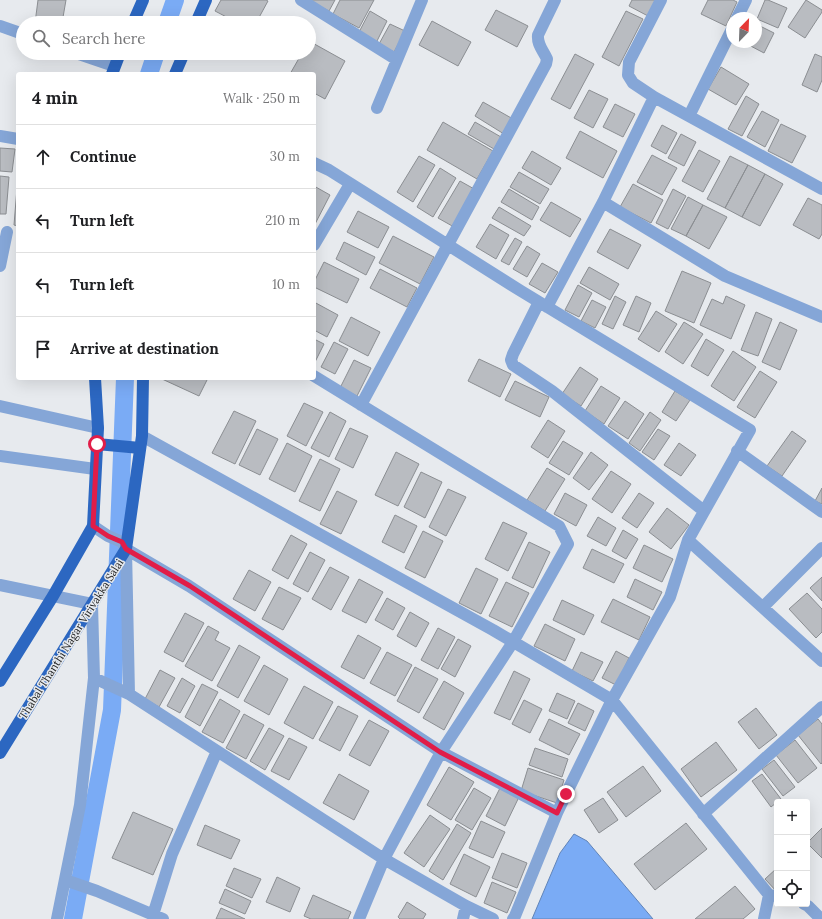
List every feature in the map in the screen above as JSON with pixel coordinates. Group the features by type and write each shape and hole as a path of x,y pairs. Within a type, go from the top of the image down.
{"main road":[{"path":"136,16 143,0"},
{"path":"199,16 206,0"},
{"path":"113,70 117,60"},
{"path":"176,72 181,60"},
{"path":"0,681 53,596 93,526 98,428 95,380"},
{"name":"Thabal Thanthi Nagar Virivakka Salai","path":"0,755 112,572 123,549 142,436 143,380"},
{"path":"97,444 140,448"}],"street":[{"path":"301,0 397,60"},
{"path":"376,108 422,0"},
{"path":"361,405 546,64 547,59 538,45 538,35 555,0"},
{"path":"661,0 629,62 628,75 633,84 822,189"},
{"path":"740,12 746,0"},
{"path":"0,26 16,32"},
{"path":"689,116 726,41"},
{"path":"91,60 113,70"},
{"path":"654,97 602,202 513,354 511,360 513,365 552,391 704,511"},
{"path":"0,136 16,139"},
{"path":"316,164 329,170 543,304 750,430 688,540 670,597 612,700 557,813 513,919"},
{"path":"316,242 350,184"},
{"path":"602,202 725,276 822,317"},
{"path":"0,266 8,232"},
{"path":"316,377 559,526 568,544 513,642 440,752 384,859 359,919"},
{"path":"0,406 98,428"},
{"path":"142,436 513,642 612,700 703,814 773,896 764,919"},
{"path":"737,452 822,512"},
{"path":"0,456 95,470"},
{"path":"93,526 123,549 190,586 440,752 557,813"},
{"path":"688,540 822,661"},
{"path":"763,607 822,548"},
{"path":"123,549 128,694"},
{"path":"0,584 92,604 94,679 80,805 56,919"},
{"path":"94,679 128,694 384,859 466,906 493,919"},
{"path":"703,814 822,707"},
{"path":"65,880 97,891 158,917 172,854 217,751"},
{"path":"463,919 466,906"},
{"path":"809,907 821,919"}],"water":[{"path":"574,834 587,841 653,919 532,919 560,853"}],"building":[{"path":"38,0 66,0 63,16 36,16"},
{"path":"221,0 268,1 260,16 225,16 215,11"},
{"path":"307,0 335,0 329,11"},
{"path":"340,0 374,0 359,28 333,14"},
{"path":"632,0 656,0 648,16 629,6"},
{"path":"708,0 733,0 737,2 732,12 726,12 726,26 701,14"},
{"path":"765,0 787,8 778,28 762,21 762,12 760,12"},
{"path":"806,0 822,10 822,12 805,38 788,27"},
{"path":"496,10 528,26 517,47 485,30"},
{"path":"370,11 387,21 376,43 358,34"},
{"path":"626,11 643,19 619,66 602,57"},
{"path":"432,21 471,42 458,66 419,45"},
{"path":"390,24 405,31 394,52 379,44"},
{"path":"762,27 774,33 764,53 754,48 762,48"},
{"path":"316,45 345,61 325,99 316,94 316,72 291,72 298,60 316,60"},
{"path":"575,54 594,64 570,109 551,99"},
{"path":"815,54 822,57 822,80 817,92 802,85"},
{"path":"721,67 749,84 736,105 708,89"},
{"path":"589,90 608,99 593,128 574,118"},
{"path":"746,96 759,104 742,136 728,129"},
{"path":"483,102 513,119 504,134 475,116"},
{"path":"615,104 635,114 623,137 603,127"},
{"path":"762,111 779,120 765,147 747,137"},
{"path":"443,122 493,151 477,179 427,150"},
{"path":"475,122 501,137 494,149 468,134"},
{"path":"781,124 806,136 792,163 768,151"},
{"path":"662,125 677,133 666,154 651,146"},
{"path":"580,131 617,151 603,178 566,158"},
{"path":"681,134 696,142 684,166 668,158"},
{"path":"0,148 15,149 12,172 0,171"},
{"path":"699,150 720,161 703,192 682,181"},
{"path":"532,151 561,168 551,185 522,168"},
{"path":"652,155 677,168 662,195 637,182"},
{"path":"419,156 435,165 413,202 397,192"},
{"path":"730,156 748,165 725,208 707,199"},
{"path":"748,165 765,174 742,217 725,208"},
{"path":"440,168 456,178 433,217 417,207"},
{"path":"519,172 549,189 540,204 510,187"},
{"path":"765,174 783,184 760,226 742,217"},
{"path":"0,176 9,177 6,214 0,214"},
{"path":"460,181 476,190 454,227 438,218"},
{"path":"633,184 663,200 651,223 620,207"},
{"path":"316,187 330,195 316,222"},
{"path":"509,189 539,207 532,220 501,202"},
{"path":"673,189 686,196 668,229 656,223"},
{"path":"688,197 703,205 686,236 671,229"},
{"path":"808,198 822,205 822,234 819,239 793,225"},
{"path":"16,200 16,226 14,225"},
{"path":"551,202 581,219 570,237 540,220"},
{"path":"703,205 727,217 709,249 686,236"},
{"path":"499,207 531,226 524,236 492,218"},
{"path":"358,211 389,227 378,248 347,232"},
{"path":"490,224 509,235 496,259 476,247"},
{"path":"610,229 641,245 628,269 597,252"},
{"path":"393,236 434,257 420,284 379,263"},
{"path":"515,238 522,242 509,265 501,261"},
{"path":"344,242 375,257 366,275 336,259"},
{"path":"527,246 540,254 527,277 513,269"},
{"path":"324,262 359,279 347,303 316,288 316,278"},
{"path":"542,263 558,272 545,293 529,284"},
{"path":"589,267 619,284 610,300 580,283"},
{"path":"380,269 417,288 407,307 370,288"},
{"path":"682,271 711,283 694,323 665,311"},
{"path":"578,285 592,293 579,317 565,310"},
{"path":"615,296 626,302 613,329 602,324"},
{"path":"636,296 651,303 639,332 623,325"},
{"path":"726,296 745,305 731,339 700,325 712,299 723,304"},
{"path":"592,300 606,307 595,328 581,321"},
{"path":"316,303 338,315 327,337 316,331"},
{"path":"656,311 677,324 659,352 638,339"},
{"path":"756,312 772,319 758,356 741,350"},
{"path":"351,317 380,332 368,356 339,341"},
{"path":"684,322 703,334 683,364 665,352"},
{"path":"780,322 797,330 780,370 762,362"},
{"path":"706,339 724,350 708,376 691,366"},
{"path":"316,340 324,344 316,360"},
{"path":"334,342 348,349 335,374 321,367"},
{"path":"733,351 756,367 734,401 711,386"},
{"path":"479,359 511,374 500,397 468,381"},
{"path":"354,360 371,368 357,396 340,388"},
{"path":"580,367 598,379 581,406 562,394"},
{"path":"760,371 777,382 755,418 737,407"},
{"path":"164,380 207,380 199,396"},
{"path":"515,381 549,397 540,417 505,400"},
{"path":"601,386 620,398 604,424 585,411"},
{"path":"675,391 690,400 676,421 662,412"},
{"path":"625,401 644,414 628,439 608,426"},
{"path":"304,403 323,412 306,446 287,436"},
{"path":"234,411 256,421 235,464 212,453"},
{"path":"330,412 346,421 329,457 311,448"},
{"path":"650,412 661,420 640,451 629,443"},
{"path":"548,420 565,431 548,458 531,447"},
{"path":"350,428 368,436 353,468 335,459"},
{"path":"257,429 278,439 260,475 239,465"},
{"path":"658,429 670,436 654,460 642,452"},
{"path":"792,431 806,441 782,476 767,466"},
{"path":"563,441 583,453 569,475 549,463"},
{"path":"287,443 312,456 295,492 269,479"},
{"path":"679,443 696,455 681,476 664,465"},
{"path":"396,452 419,464 398,506 375,495"},
{"path":"591,452 608,465 589,490 573,478"},
{"path":"320,459 340,469 320,511 299,501"},
{"path":"547,468 565,479 545,511 527,500"},
{"path":"611,471 631,484 612,513 592,499"},
{"path":"421,472 442,482 425,518 404,507"},
{"path":"822,488 822,504 815,501"},
{"path":"448,489 466,497 446,536 429,527"},
{"path":"337,491 357,501 341,534 320,524"},
{"path":"565,493 587,505 576,526 554,514"},
{"path":"639,493 654,503 637,528 622,518"},
{"path":"667,508 689,525 671,549 649,532"},
{"path":"395,515 417,526 404,553 382,542"},
{"path":"598,517 616,528 606,546 587,536"},
{"path":"503,522 527,533 508,571 485,559"},
{"path":"623,530 638,539 626,559 612,551"},
{"path":"423,531 443,541 425,578 405,568"},
{"path":"291,535 307,544 288,579 272,570"},
{"path":"529,542 550,552 533,588 512,578"},
{"path":"644,545 673,559 662,582 633,568"},
{"path":"592,549 624,564 614,583 583,568"},
{"path":"310,552 325,560 308,592 293,584"},
{"path":"330,567 349,577 331,610 312,599"},
{"path":"476,568 498,579 481,614 459,603"},
{"path":"249,570 271,582 255,611 233,599"},
{"path":"822,577 822,601 810,588"},
{"path":"359,579 383,592 366,623 342,611"},
{"path":"635,579 662,592 653,610 627,597"},
{"path":"506,582 529,593 512,627 489,616"},
{"path":"279,587 301,598 283,630 262,619"},
{"path":"807,593 822,609 822,632 816,638 789,609"},
{"path":"387,598 405,608 393,630 375,620"},
{"path":"613,599 650,617 639,640 601,622"},
{"path":"562,600 594,615 584,635 553,620"},
{"path":"410,612 429,623 416,647 397,636"},
{"path":"185,613 204,623 183,662 164,652"},
{"path":"545,624 575,639 565,661 534,646"},
{"path":"208,626 219,632 215,640 230,648 212,681 185,666"},
{"path":"438,628 455,637 438,669 421,660"},
{"path":"358,635 381,648 364,679 341,667"},
{"path":"458,639 471,646 455,677 441,669"},
{"path":"239,645 260,657 238,698 217,686"},
{"path":"616,651 629,658 616,685 602,678"},
{"path":"387,652 412,665 395,696 370,683"},
{"path":"581,652 603,662 593,681 572,671"},
{"path":"264,665 288,679 269,715 244,701"},
{"path":"415,667 438,679 419,713 397,701"},
{"path":"160,670 175,678 159,707 145,699"},
{"path":"514,671 530,679 510,720 494,713"},
{"path":"182,678 195,686 180,713 167,706"},
{"path":"444,681 464,693 444,730 423,718"},
{"path":"202,684 218,692 200,726 185,717"},
{"path":"304,686 333,702 313,739 284,723"},
{"path":"557,693 575,701 567,719 549,711"},
{"path":"220,699 240,711 223,743 202,732"},
{"path":"524,700 542,709 530,733 512,724"},
{"path":"578,703 594,711 585,731 568,723"},
{"path":"338,706 358,716 340,751 319,740"},
{"path":"756,708 777,735 759,749 738,722"},
{"path":"244,714 264,725 246,759 226,748"},
{"path":"549,719 580,734 569,755 539,740"},
{"path":"818,719 822,724 821,764 798,735"},
{"path":"369,720 389,731 370,766 349,755"},
{"path":"269,728 284,736 265,770 250,761"},
{"path":"289,738 307,747 289,780 271,771"},
{"path":"795,740 817,768 798,783 776,755"},
{"path":"716,742 737,770 701,797 681,769"},
{"path":"535,748 568,759 562,777 529,765"},
{"path":"774,760 795,787 783,796 762,769"},
{"path":"643,766 661,791 626,817 607,792"},
{"path":"449,767 474,782 451,820 427,805"},
{"path":"528,768 564,780 557,803 521,791"},
{"path":"339,774 369,791 354,820 323,803"},
{"path":"762,774 781,799 774,799 774,805 771,807 752,781"},
{"path":"474,788 491,798 472,830 455,820"},
{"path":"500,788 519,797 505,826 486,816"},
{"path":"603,798 618,820 599,833 584,810"},
{"path":"133,812 173,829 153,875 112,858"},
{"path":"430,815 450,829 424,867 404,853"},
{"path":"481,821 505,832 493,858 469,848"},
{"path":"686,823 707,849 655,890 634,864"},
{"path":"457,824 471,833 443,880 429,871"},
{"path":"205,825 240,840 231,859 197,845"},
{"path":"822,828 822,858 810,846 810,840"},
{"path":"502,853 527,863 517,888 492,878"},
{"path":"464,854 490,867 476,897 450,884"},
{"path":"234,868 261,879 252,898 226,886"},
{"path":"774,871 774,889 765,879"},
{"path":"277,877 300,888 290,912 266,902"},
{"path":"492,882 516,892 507,913 484,903"},
{"path":"735,886 755,909 743,919 695,919"},
{"path":"225,889 251,901 245,914 219,903"},
{"path":"313,895 351,912 348,919 311,919 304,916"},
{"path":"407,902 426,914 423,919 400,919 398,917"},
{"path":"221,908 245,919 216,919"}],"waterway":[{"path":"169,16 175,0"},
{"path":"150,72 154,60"},
{"path":"73,919 112,710 125,380"}],"route":[{"path":"97,444 93,526 108,536 122,542 126,549 190,586 440,752 557,813 566,794"}]}
